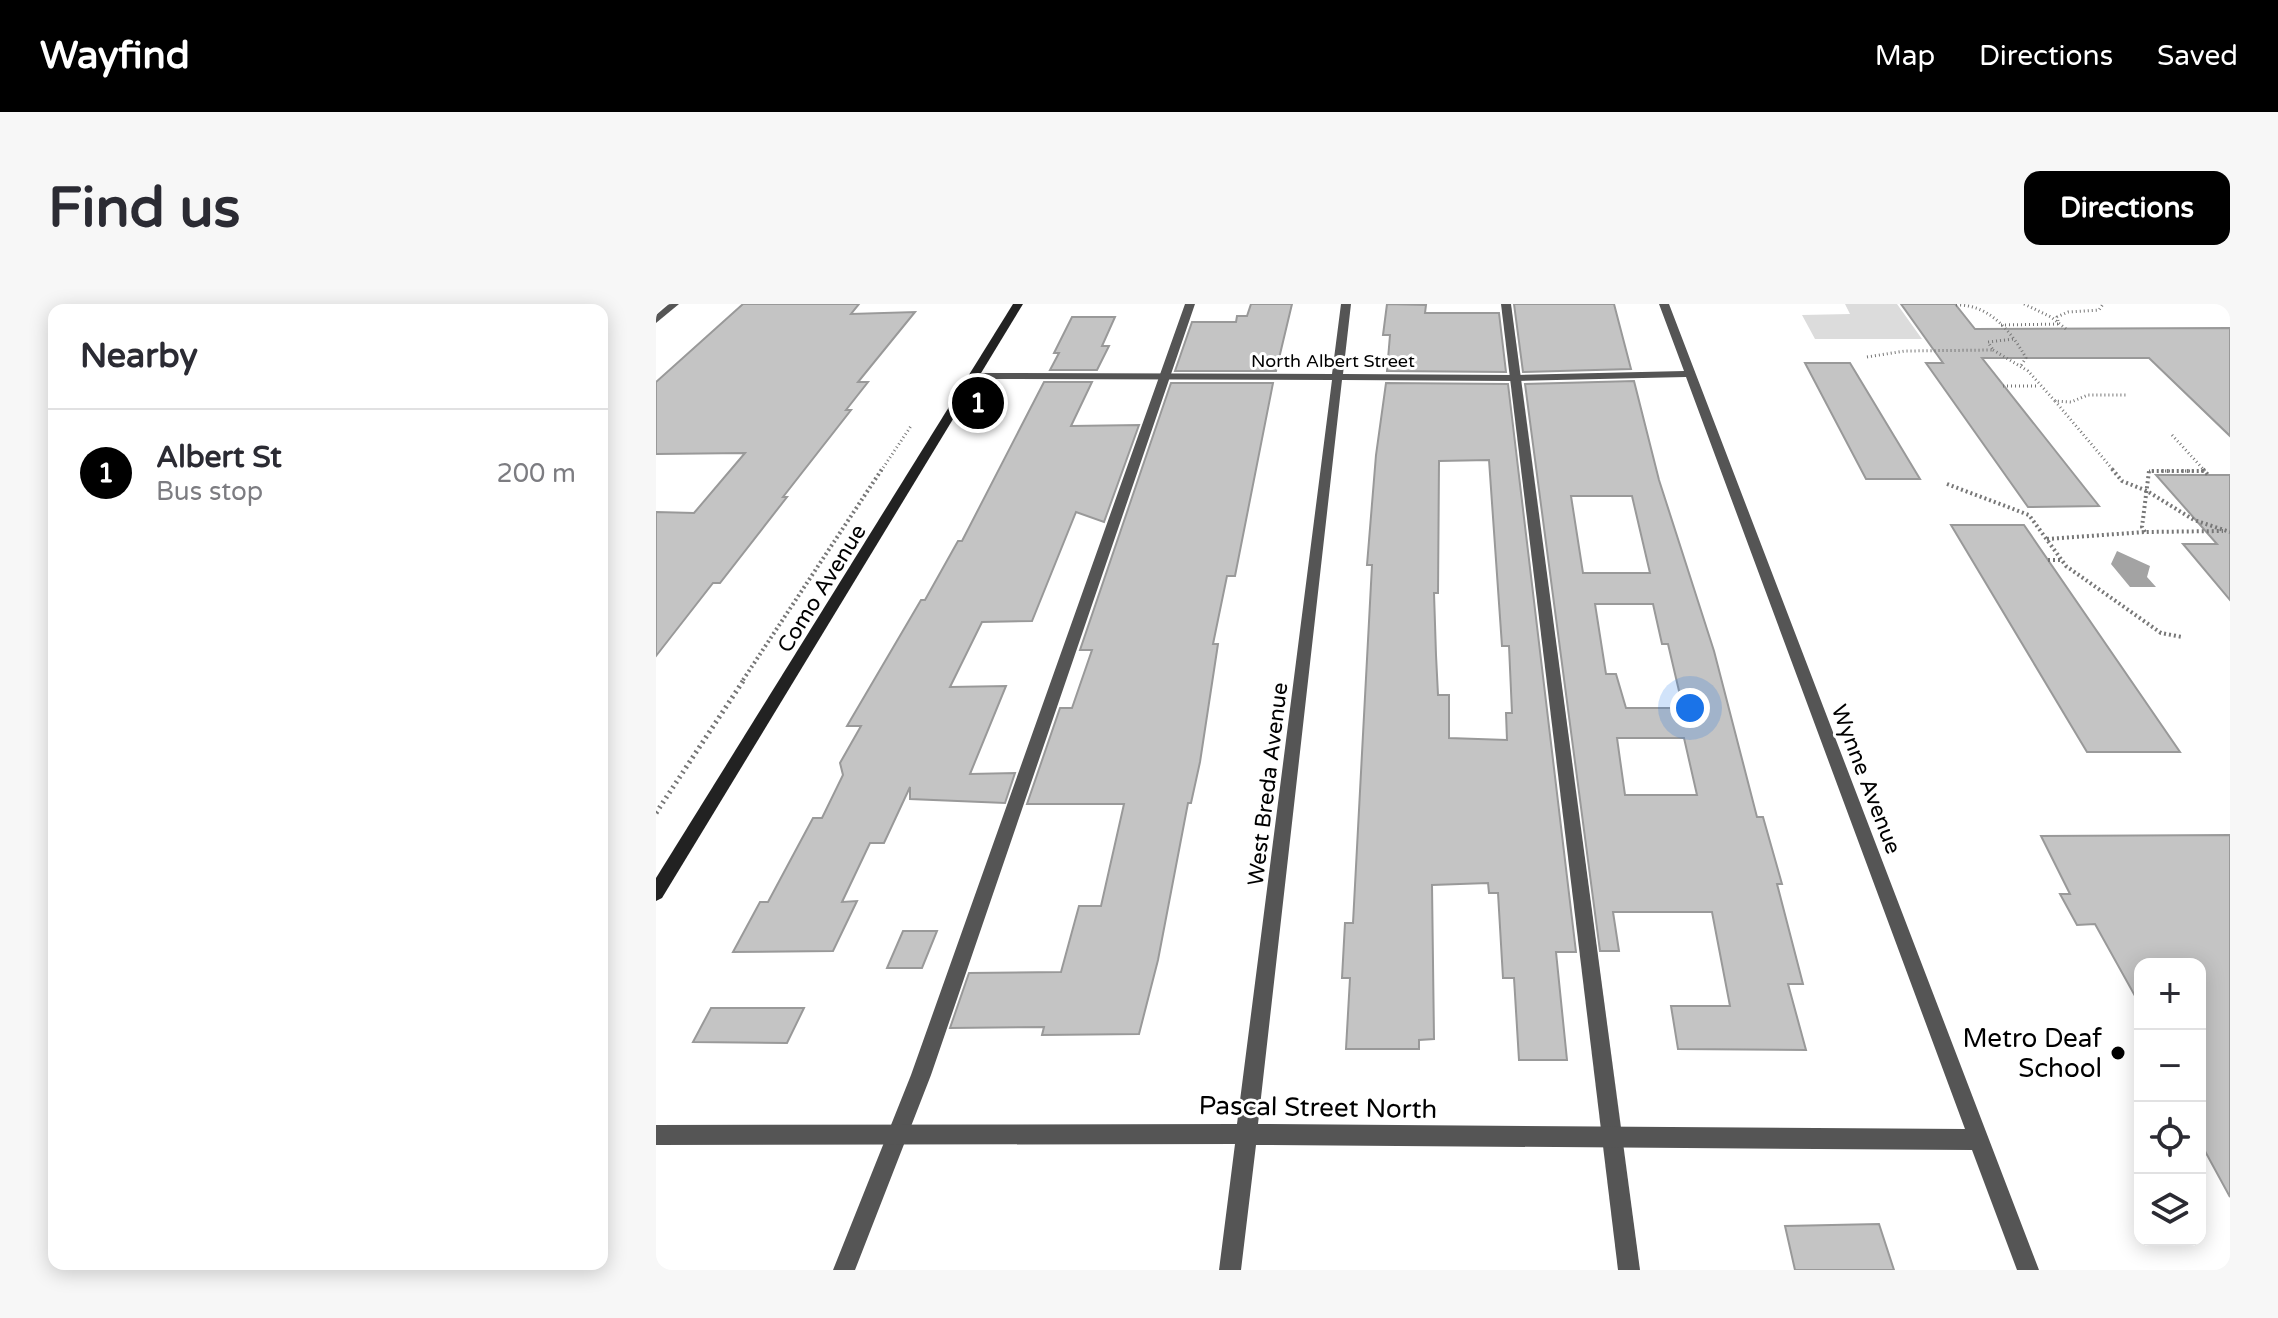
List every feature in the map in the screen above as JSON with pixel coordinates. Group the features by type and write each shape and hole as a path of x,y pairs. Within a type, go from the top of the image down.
{"main road":[{"name":"Como Avenue","path":"656,893 1018,304"}],"street":[{"path":"656,320 674,304"},
{"path":"844,1270 921,1075 1190,304"},
{"name":"West Breda Avenue","path":"1230,1270 1346,304"},
{"path":"1506,304 1629,1270"},
{"name":"Wynne Avenue","path":"1664,304 2028,1270"},
{"name":"North Albert Street","path":"975,376 1516,378 1690,374"},
{"name":"Pascal Street North","path":"656,1135 1246,1134 1980,1140"}],"path":[{"path":"2024,304 2066,329"},
{"path":"2060,323 2057,317 2068,312 2099,310 2103,304"},
{"path":"1956,305 1981,306 2014,339 2026,358 2024,365 2019,367"},
{"path":"2000,325 2060,323"},
{"path":"2014,339 1988,342 1993,350 2028,371 2122,481 2147,491 2194,520 2229,531"},
{"path":"1867,357 1905,351 1993,350"},
{"path":"2003,386 2039,386"},
{"path":"2055,401 2071,402 2088,395 2128,395"},
{"path":"656,813 916,419"},
{"path":"2145,532 2142,527 2149,471 2207,473 2172,435"},
{"path":"1947,484 2029,515 2061,560 2161,633 2182,637"},
{"path":"2046,539 2145,532 2229,531"},
{"path":"2048,560 2061,560"}],"shaded area":[{"path":"1845,304 1897,304 1922,339 1815,339 1802,315 1850,314"},
{"path":"2117,551 2150,566 2147,577 2156,587 2130,587 2111,564"}],"building":[{"path":"743,304 859,304 851,314 915,312 858,382 868,382 846,410 851,410 783,497 787,497 720,583 713,583 656,656 656,512 694,513 745,453 656,454 656,382"},
{"path":"1251,304 1292,304 1276,371 1175,371 1192,322 1236,322 1237,316 1247,316"},
{"path":"1387,304 1426,305 1425,313 1499,313 1506,372 1387,371 1390,335 1383,335"},
{"path":"1514,304 1614,304 1631,369 1523,372"},
{"path":"1901,304 1955,304 1975,329 2230,328 2230,436 2149,358 1982,358 2099,506 2028,507 1926,363 1943,363"},
{"path":"1072,317 1115,317 1102,346 1109,346 1097,370 1050,370 1059,353 1054,353"},
{"path":"1805,363 1850,363 1920,479 1866,479"},
{"path":"1634,381 1659,480 1714,651 1757,817 1763,817 1782,884 1777,884 1803,984 1788,984 1806,1050 1678,1049 1671,1006 1730,1006 1712,912 1613,912 1619,951 1600,951 1525,384","holes":["1571,496 1632,496 1650,573 1583,573","1595,604 1653,604 1662,644 1668,644 1683,708 1626,708 1616,674 1606,674","1617,738 1684,738 1697,795 1625,795"]},
{"path":"1044,382 1092,382 1071,426 1139,425 1104,522 1076,512 1032,621 982,622 950,687 1006,686 970,774 1015,773 1005,803 910,799 910,787 884,843 870,843 842,902 857,901 833,951 733,952 760,902 768,902 813,818 822,818 843,775 840,763 861,726 847,726 921,600 925,600 958,541 962,541"},
{"path":"1171,383 1273,383 1235,576 1227,576 1213,644 1218,644 1200,762 1191,803 1188,803 1158,960 1139,1034 1042,1035 1044,1027 950,1028 969,973 1061,972 1079,906 1101,906 1124,804 1027,804 1060,708 1072,708 1092,650 1080,650"},
{"path":"1386,383 1508,384 1576,952 1556,952 1567,1060 1519,1060 1514,978 1503,978 1498,893 1489,893 1488,883 1432,885 1434,1039 1419,1040 1419,1049 1346,1049 1350,978 1342,978 1345,923 1353,923 1372,565 1367,565 1376,455","holes":["1489,460 1502,646 1509,646 1512,713 1506,713 1507,740 1449,738 1449,695 1438,695 1436,655 1434,593 1438,593 1439,461"]},
{"path":"2156,475 2230,475 2230,600 2183,544 2217,544"},
{"path":"1951,525 2024,525 2180,752 2087,752"},
{"name":"Metro Deaf School","path":"2230,835 2230,1197 2206,1153 2206,958 2134,958 2134,994 2095,924 2077,925 2060,894 2070,894 2041,836"},
{"path":"903,931 937,931 922,968 887,968"},
{"path":"711,1008 804,1008 787,1043 693,1042"},
{"path":"1879,1224 1894,1270 1795,1270 1785,1226"}],"place":[{"name":"Albert St","path":"978,403"},
{"name":"Metro Deaf School","path":"2118,1053"}]}
